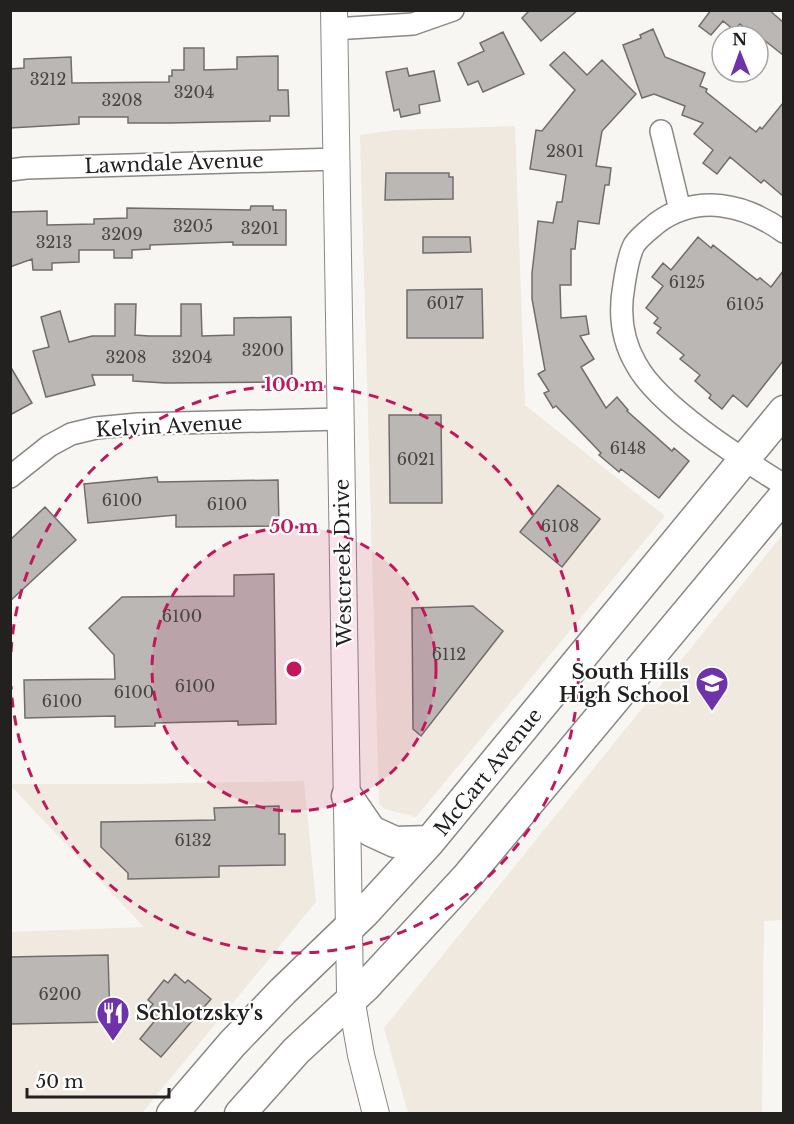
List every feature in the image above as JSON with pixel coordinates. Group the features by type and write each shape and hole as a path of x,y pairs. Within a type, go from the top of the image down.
{"main road":[{"name":"McCart Avenue","path":"172,1113 246,1029 349,927 430,842 783,411"},
{"path":"240,1113 296,1051 352,1000 466,878 783,496"},
{"path":"347,796 371,831 394,842 430,842"}],"street":[{"path":"334,20 413,24 453,10"},
{"name":"Westcreek Drive","path":"334,20 349,927 352,1000 361,1055 376,1113"},
{"path":"661,131 680,210"},
{"name":"Lawndale Avenue","path":"10,170 337,159"},
{"path":"783,232 752,212 726,205 693,206 671,213 642,234 634,246 628,263 620,305 627,346 637,367 661,394 678,410 744,460 783,485"},
{"name":"Kelvin Avenue","path":"10,477 49,446 71,434 96,429 138,424 341,419"}],"shaded area":[{"path":"515,126 525,405 665,516 416,817 385,809 379,804 360,135 395,130"},
{"name":"South Hills High School","path":"783,534 784,920 764,921 762,1113 408,1113 384,1028"},
{"path":"304,781 316,902 142,1113 11,1113 10,932 144,927 11,784"}],"building":[{"path":"530,10 578,10 541,41 522,18"},
{"path":"711,10 769,10 783,22 783,55 770,45 770,24 727,24 723,21 720,24 710,24 710,34 699,26"},
{"path":"653,29 665,57 705,73 700,86 707,89 706,92 756,132 760,127 762,129 783,103 783,196 764,180 761,183 730,157 717,174 703,163 713,150 694,134 703,123 682,115 685,106 654,94 642,98 623,45 641,38 640,35"},
{"path":"503,32 524,74 483,92 478,81 468,85 458,63 484,51 480,43"},
{"path":"184,48 204,48 204,70 237,69 237,57 278,56 278,90 288,90 289,116 270,116 270,121 169,123 128,123 128,117 79,117 79,124 10,128 10,69 24,68 24,59 71,57 72,83 169,82 172,70 184,70"},
{"path":"564,52 587,75 602,60 636,94 602,131 596,166 611,168 609,185 605,185 599,224 578,221 575,249 571,249 571,285 560,285 561,318 586,316 589,334 580,336 594,359 581,367 606,408 617,397 627,411 672,451 674,448 689,461 659,498 621,469 619,472 599,455 601,453 556,406 553,408 544,393 549,391 538,374 545,370 532,299 532,273 538,221 553,223 557,202 562,202 566,175 530,169 536,130 542,131 575,90 550,65"},
{"path":"407,68 409,76 434,71 440,101 419,105 420,113 401,117 399,109 394,111 386,72"},
{"path":"386,173 449,173 449,177 453,177 453,199 385,200"},
{"path":"251,206 273,206 273,210 286,210 286,245 233,245 233,242 150,245 150,249 132,250 132,258 114,258 114,250 79,250 79,262 52,263 52,270 33,270 32,259 10,267 10,212 47,211 47,225 94,224 94,219 127,218 127,208 250,210"},
{"path":"423,237 470,237 471,252 423,253"},
{"path":"698,237 711,248 713,245 757,280 760,278 771,287 783,271 783,361 747,407 733,395 722,409 709,398 711,395 695,381 700,375 680,359 684,355 657,333 661,328 654,323 658,318 646,308 663,286 652,277 663,263 671,270"},
{"path":"482,289 483,338 407,338 407,290"},
{"path":"115,304 136,304 135,335 181,336 181,304 201,304 202,336 234,335 234,318 291,317 292,382 165,383 133,381 133,375 92,375 95,385 46,397 33,351 49,347 41,317 60,311 69,342 92,336 115,336"},
{"path":"10,366 32,403 10,415"},
{"path":"389,415 441,415 442,503 390,503"},
{"path":"157,477 158,482 278,480 279,526 176,527 176,515 88,523 84,484"},
{"path":"558,485 600,519 562,567 520,532"},
{"path":"45,507 76,540 10,601 10,540"},
{"path":"274,574 276,724 238,725 238,721 155,723 155,726 115,727 115,716 25,718 24,680 115,679 114,655 89,628 122,597 234,596 234,575"},
{"path":"473,606 503,631 421,736 413,729 412,608"},
{"path":"279,806 279,834 285,834 285,865 219,866 219,877 128,879 128,873 101,847 101,822 215,820 214,808"},
{"path":"108,955 110,1022 10,1024 10,957"},
{"path":"175,974 185,983 188,980 211,999 161,1057 140,1039 157,1018 148,1010 153,1004 148,1000 164,980 168,983"}],"place":[{"name":"South Hills High School","path":"712,712"},
{"name":"Schlotzsky's","path":"113,1042"}]}
